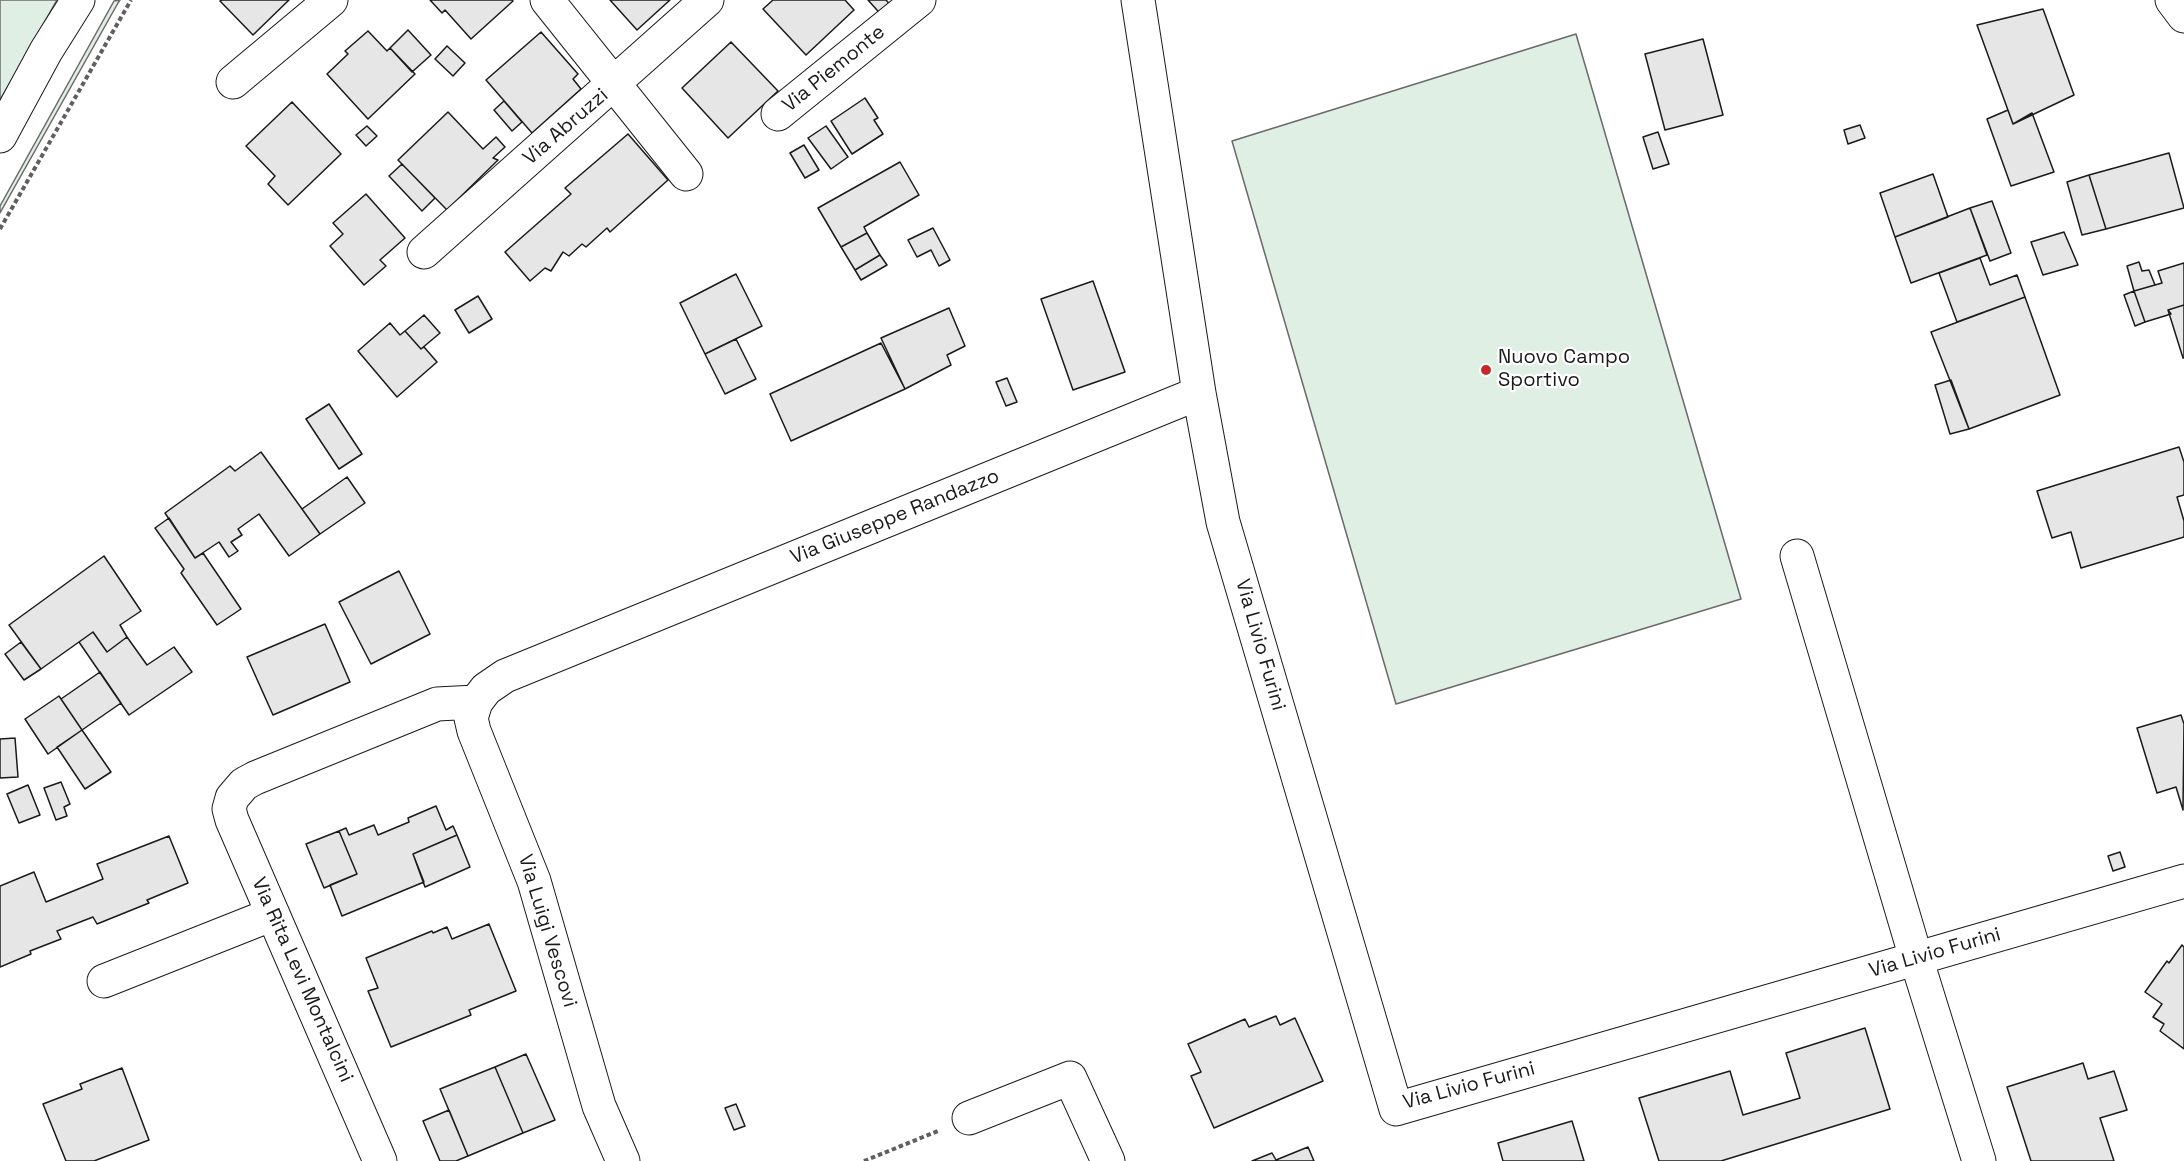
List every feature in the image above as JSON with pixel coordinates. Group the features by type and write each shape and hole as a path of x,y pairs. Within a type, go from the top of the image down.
{"street":[{"path":"0,136 46,51 78,0"},
{"path":"233,82 331,0"},
{"path":"547,0 686,174"},
{"name":"Via Abruzzi","path":"424,252 707,0"},
{"name":"Via Piemonte","path":"778,114 919,0"},
{"path":"1138,0 1199,393"},
{"path":"2172,0 2184,16"},
{"name":"Via Giuseppe Randazzo","path":"476,702 486,689 505,676 1199,393"},
{"name":"Via Livio Furini","path":"1199,393 1223,522 1396,1109 2184,881"},
{"path":"1797,556 1916,958 1979,1161"},
{"name":"Via Rita Levi Montalcini","path":"380,1161 229,809 232,798 244,784 250,781 437,704 476,702"},
{"name":"Via Luigi Vescovi","path":"476,702 471,718 474,731 534,881 599,1106 623,1161"},
{"path":"104,981 273,914"},
{"path":"969,1118 1070,1078 1108,1161"}],"path":[{"path":"0,229 131,0"},
{"path":"864,1161 969,1118"}],"green space":[{"path":"0,0 57,0 0,100"},
{"path":"120,0 0,213 0,206 114,1"},
{"name":"Nuovo Campo Sportivo","path":"1576,34 1741,599 1396,704 1232,141"}],"building":[{"path":"289,0 253,35 220,1"},
{"path":"430,0 513,1 471,39 445,10 442,13"},
{"path":"610,0 670,0 637,30"},
{"path":"773,0 845,0 854,10 806,55 763,9"},
{"path":"868,0 886,0 895,10 885,19"},
{"path":"2043,9 2074,95 2013,124 1977,25"},
{"path":"408,30 431,55 412,72 390,48"},
{"path":"368,31 387,51 390,48 415,74 368,119 327,74 348,54 345,51"},
{"path":"541,32 578,74 573,79 581,89 532,133 486,80"},
{"path":"1703,39 1723,115 1665,130 1645,54"},
{"path":"731,42 778,91 728,138 682,88"},
{"path":"447,46 465,63 453,76 435,59"},
{"path":"865,98 878,118 874,120 883,134 852,154 831,121"},
{"path":"504,101 522,122 512,131 494,110"},
{"path":"292,102 341,154 288,205 268,184 275,176 246,146"},
{"path":"2008,110 2013,124 2032,113 2054,172 2011,186 1987,119"},
{"path":"448,112 483,149 496,137 505,147 493,158 498,160 447,210 398,160"},
{"path":"1860,125 1865,138 1848,144 1844,130"},
{"path":"367,126 377,136 366,146 356,135"},
{"path":"826,126 848,157 831,169 808,138"},
{"path":"1658,132 1669,164 1653,169 1643,137"},
{"path":"628,134 668,180 610,232 607,228 586,247 582,244 569,256 563,252 551,271 545,268 530,281 505,252 571,194 565,188"},
{"path":"804,145 819,170 805,178 790,153"},
{"path":"2169,153 2184,208 2106,229 2089,175"},
{"path":"900,162 919,195 864,227 867,233 841,247 818,208"},
{"path":"402,164 435,198 422,211 389,176"},
{"path":"1933,174 1948,217 1895,237 1880,193"},
{"path":"2089,175 2106,229 2082,235 2067,182"},
{"path":"366,194 405,238 380,260 386,266 364,285 330,246 343,234 333,223"},
{"path":"1992,201 2011,253 1990,261 1970,208"},
{"path":"1970,208 1987,255 1911,283 1895,237"},
{"path":"933,228 950,260 939,266 931,250 917,257 908,240"},
{"path":"2064,232 2078,265 2043,275 2031,242"},
{"path":"867,233 880,255 855,270 841,247"},
{"path":"880,255 887,265 861,280 855,270"},
{"path":"1980,258 1990,285 2017,275 2025,297 1957,322 1939,273"},
{"path":"2139,262 2142,271 2149,270 2155,285 2134,291 2127,266"},
{"path":"2184,263 2184,305 2168,310 2171,314 2145,322 2134,291 2162,283 2158,271"},
{"path":"736,274 762,326 705,354 680,303"},
{"path":"1093,281 1125,372 1073,390 1041,299"},
{"path":"2134,291 2145,322 2135,326 2124,295"},
{"path":"478,296 492,319 469,333 455,310"},
{"path":"2025,297 2060,395 1969,429 1931,332"},
{"path":"2184,305 2184,358 2183,358 2168,310"},
{"path":"949,308 965,346 947,355 951,365 905,389 881,338"},
{"path":"424,315 440,333 421,349 405,331"},
{"path":"390,323 400,335 405,331 437,362 397,397 358,351"},
{"path":"736,339 756,379 725,394 705,354"},
{"path":"881,343 905,389 791,441 770,394"},
{"path":"1007,378 1017,402 1006,406 996,382"},
{"path":"1951,380 1969,429 1950,434 1935,385"},
{"path":"329,404 362,454 339,469 306,419"},
{"path":"2179,447 2184,462 2184,495 2177,497 2184,521 2184,537 2081,568 2071,532 2052,538 2037,491"},
{"path":"261,452 320,534 289,556 259,514 238,529 242,535 231,542 238,551 229,557 219,542 195,558 165,513 230,466 235,471"},
{"path":"347,477 365,503 320,534 302,509"},
{"path":"169,518 195,558 203,553 241,609 217,625 181,573 184,569 155,528"},
{"path":"104,556 141,611 120,625 127,637 107,652 93,632 41,669 9,625"},
{"path":"399,571 430,634 371,664 339,602"},
{"path":"325,624 350,682 273,715 247,657"},
{"path":"93,632 107,652 127,637 147,665 174,647 192,672 129,715 79,642"},
{"path":"21,642 41,669 24,680 5,654"},
{"path":"100,672 121,703 82,730 61,699"},
{"path":"59,696 82,730 48,754 25,719"},
{"path":"2181,715 2184,724 2183,810 2176,787 2157,793 2137,728"},
{"path":"82,730 111,772 85,789 57,747"},
{"path":"15,738 18,777 0,778 0,739"},
{"path":"61,782 70,804 64,807 67,816 56,820 44,788"},
{"path":"28,785 40,815 19,823 7,794"},
{"path":"436,806 446,830 453,826 457,835 413,854 424,882 342,916 330,885 357,874 339,831 346,828 349,835 374,825 378,835 409,822 408,818"},
{"path":"339,831 357,874 324,888 306,844"},
{"path":"457,835 470,867 425,887 413,854"},
{"path":"169,836 188,883 147,900 149,903 97,924 93,917 57,931 61,939 30,951 31,954 0,967 0,886 34,872 46,902 103,879 97,864"},
{"path":"2120,852 2125,867 2113,871 2108,856"},
{"path":"489,924 516,991 469,1010 471,1015 391,1047 368,991 378,988 366,958 432,931 433,933 447,927 452,939"},
{"path":"2182,945 2184,947 2184,1049 2160,1031 2164,1024 2153,1017 2162,1004 2145,992 2167,961 2169,963"},
{"path":"1276,1016 1280,1025 1295,1018 1323,1081 1214,1128 1191,1076 1201,1072 1188,1044 1245,1019 1249,1027"},
{"path":"1865,1028 1890,1109 1721,1161 1659,1161 1639,1098 1730,1071 1743,1115 1800,1098 1786,1053"},
{"path":"526,1054 555,1120 523,1133 495,1067"},
{"path":"2083,1063 2088,1079 2114,1071 2127,1110 2100,1118 2114,1161 2031,1161 2007,1087"},
{"path":"495,1067 523,1133 468,1156 440,1089"},
{"path":"122,1068 149,1140 94,1161 66,1161 43,1104 82,1089 80,1084"},
{"path":"736,1104 745,1126 734,1130 725,1108"},
{"path":"449,1110 468,1156 456,1161 440,1161 423,1121"},
{"path":"1572,1121 1584,1161 1503,1161 1498,1143"},
{"path":"1308,1147 1314,1161 1252,1161 1272,1153 1276,1160"}],"place":[{"name":"Nuovo Campo Sportivo","path":"1486,370"}]}
